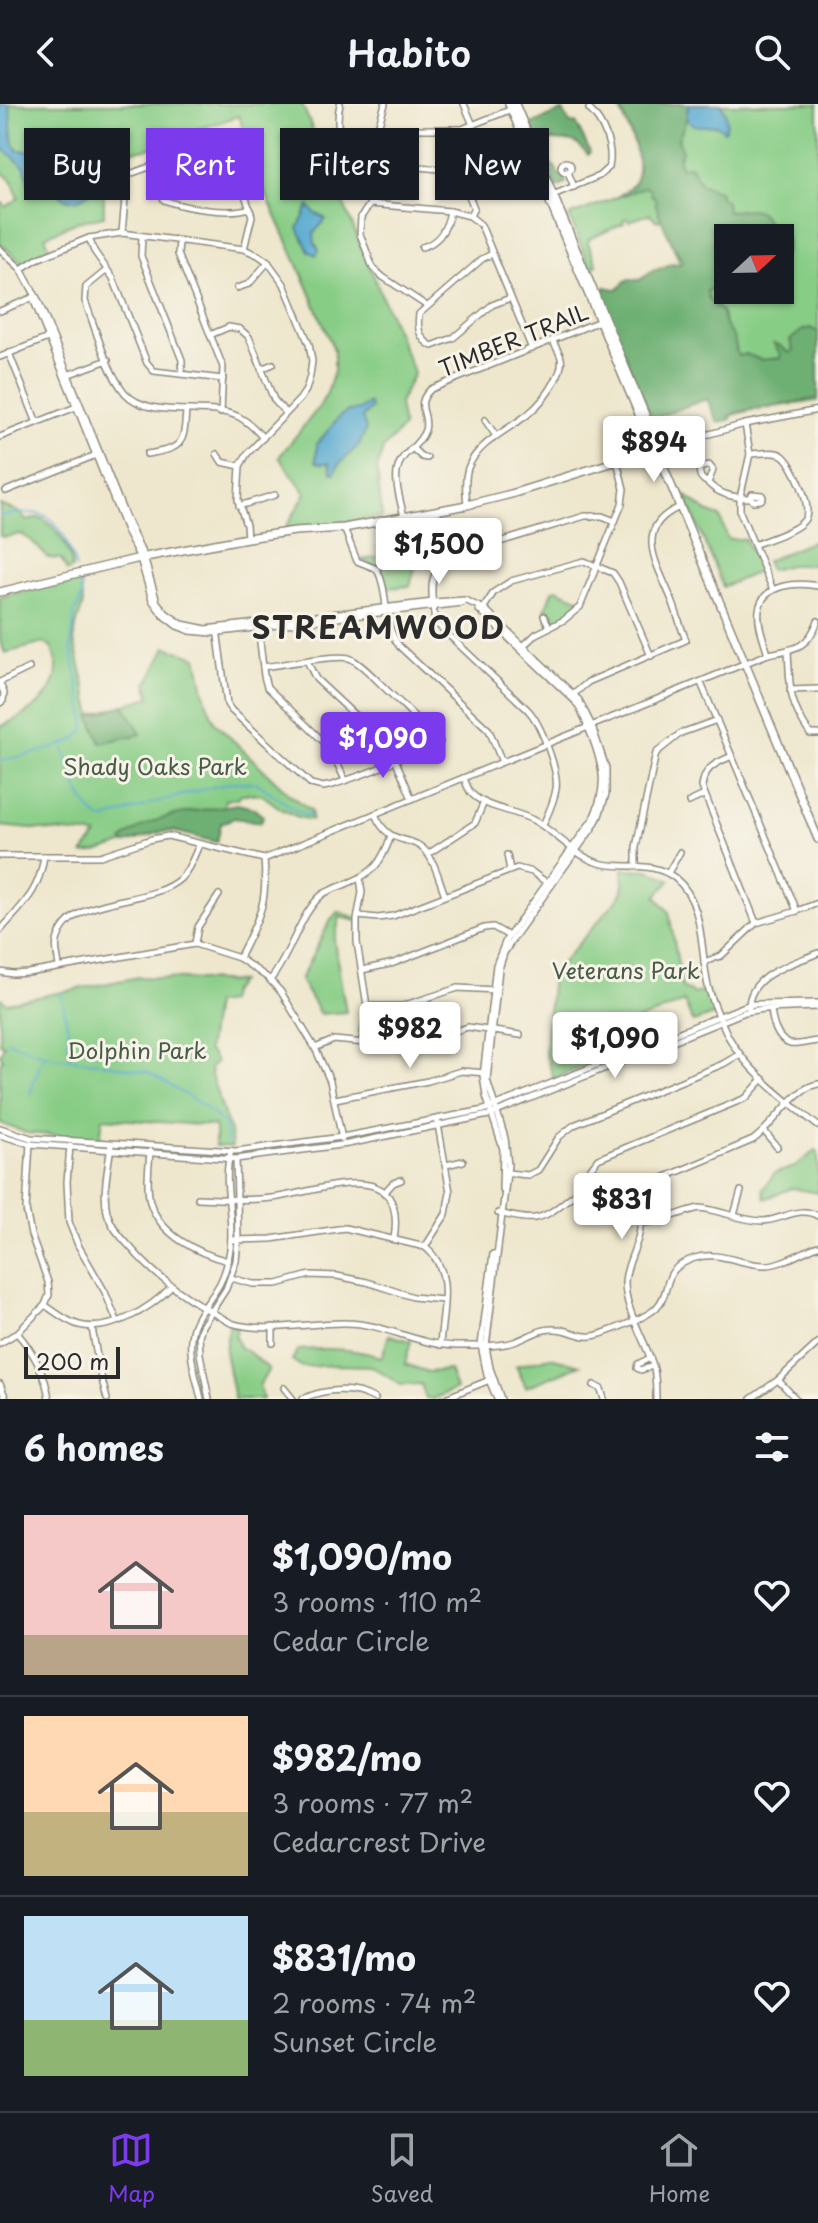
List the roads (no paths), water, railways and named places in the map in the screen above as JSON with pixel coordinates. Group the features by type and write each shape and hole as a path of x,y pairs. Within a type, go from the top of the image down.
{"main road":[{"path":"513,106 651,443 815,824 818,839"},
{"path":"0,592 142,558 247,538 344,528 467,505 656,449"}],"street":[{"path":"332,104 339,106 337,128"},
{"path":"380,128 385,104"},
{"path":"464,104 473,125"},
{"path":"419,129 462,129 513,106"},
{"path":"551,196 603,174 612,166 610,149 597,118 589,109"},
{"path":"419,167 458,173 474,208 470,216"},
{"path":"122,233 127,175 146,169"},
{"path":"568,172 574,187"},
{"path":"164,200 239,212 250,208"},
{"path":"244,249 252,216 247,200"},
{"path":"368,200 370,204"},
{"path":"370,204 450,211 470,216 481,225 532,349"},
{"path":"370,204 361,217 360,234 373,268 427,306"},
{"path":"422,247 428,246 443,233 450,211"},
{"path":"21,269 37,259 89,238 122,233 244,249 268,262 284,284 309,344 312,361 306,390 247,454 240,466 237,490 247,538"},
{"path":"142,237 141,256 182,360 182,374"},
{"path":"89,238 94,251 113,278 147,363 154,371 223,379"},
{"path":"179,241 178,254 223,367 221,413"},
{"path":"0,249 21,269 38,300 128,535 142,558 152,600 166,618 190,631 217,630 461,600 482,610 583,706 605,762 607,789 597,821 511,937 501,962 490,1030 485,1073 507,1149 484,1345 491,1380 499,1399"},
{"path":"492,254 482,259 419,314 417,325 423,341 432,346 453,338 492,305 510,298"},
{"path":"237,288 249,284 268,262"},
{"path":"107,270 86,287 85,301 116,380 128,396 146,406 242,418 263,438"},
{"path":"0,311 35,297"},
{"name":"TIMBER TRAIL","path":"404,517 396,470 425,430 424,395 431,389 602,320"},
{"path":"210,335 229,327 240,329 249,337 274,400 286,413"},
{"path":"0,357 51,338"},
{"path":"467,505 465,483 468,467 496,436 546,397 561,368 561,358 553,341"},
{"path":"9,353 37,423"},
{"path":"66,375 108,360"},
{"path":"261,369 273,364"},
{"path":"0,437 79,406"},
{"path":"147,454 162,452 181,443 185,433 186,410"},
{"path":"656,449 745,424 818,410"},
{"path":"485,420 496,436"},
{"path":"745,424 750,454 740,512 773,590"},
{"path":"412,448 427,458"},
{"path":"6,491 98,454"},
{"path":"217,454 222,462 240,466"},
{"path":"750,454 783,455 808,509 808,516 797,526 754,545"},
{"path":"522,647 536,634 564,620 580,607 620,508 624,489 617,461"},
{"path":"708,483 721,493 751,498"},
{"path":"239,506 275,495"},
{"path":"572,695 588,682 686,640 651,543 658,522 680,507"},
{"path":"543,825 557,788 556,775 532,715 435,622 432,585 435,573 450,558 585,516 599,515 615,521"},
{"path":"344,528 357,561 377,569 382,580 389,632 399,646 489,730 502,762"},
{"path":"482,610 494,592 511,581 584,561 613,573 651,656"},
{"path":"768,654 759,620 759,608 764,597 773,590 800,584 818,586"},
{"path":"544,616 549,626"},
{"path":"0,856 100,856 168,836 264,859 745,663 788,650 808,641 818,621"},
{"path":"258,626 269,690 330,748 345,780"},
{"path":"217,630 226,697 231,710 307,782 326,787 345,780 396,760 410,752 417,740 418,725 412,713 355,661 340,657 263,667"},
{"path":"788,650 790,690 795,709 810,734 818,734"},
{"path":"307,661 316,679 391,749 412,799"},
{"path":"2,702 4,693 0,683 29,668"},
{"path":"701,683 797,911"},
{"path":"790,690 818,689"},
{"path":"636,866 636,847 656,753 681,733 717,720"},
{"path":"417,740 440,742"},
{"path":"732,756 707,770 702,783 704,795 756,923"},
{"path":"464,778 470,792 484,802 543,825 574,850 597,862 648,866 668,873 681,884 692,900 709,988 728,1035 740,1054 763,1079 818,1126"},
{"path":"689,802 704,795"},
{"path":"428,854 475,823 484,802"},
{"path":"375,814 381,829 391,836 418,845 428,854 445,895"},
{"path":"270,980 279,969 313,904 325,892 372,872 384,856 391,836"},
{"path":"59,966 56,943 63,927 75,915 166,888 182,877 199,845"},
{"path":"668,873 680,852"},
{"path":"507,855 510,870"},
{"path":"0,931 35,890 44,856"},
{"path":"239,958 262,912 267,887 264,859"},
{"path":"358,916 389,917 517,868 532,872 549,884"},
{"path":"360,878 362,892 357,942 367,1006 362,1042"},
{"path":"195,944 198,927 219,895"},
{"path":"704,962 721,956 756,923 818,903"},
{"path":"362,970 394,963 484,928 493,927 511,937"},
{"path":"0,972 20,973 195,944 239,958 270,980 281,992 315,1048 330,1081 343,1145"},
{"path":"749,1008 748,998 773,971 818,953"},
{"path":"367,1006 414,1004 458,988 495,990"},
{"path":"0,1135 30,1141 233,1155 343,1145 438,1127 494,1110 749,1008 818,1005"},
{"path":"771,1006 772,1023 783,1040 790,1044 818,1041"},
{"path":"315,1048 334,1040 403,1046 420,1044 468,1027 520,1035"},
{"path":"506,1174 528,1175 538,1170 559,1137 574,1125 723,1064 740,1054"},
{"path":"335,1099 428,1081 461,1071 485,1073"},
{"path":"592,1186 591,1168 598,1159 746,1098 763,1079"},
{"path":"631,1201 649,1184 765,1132 802,1089 818,1084"},
{"path":"233,1155 494,1110"},
{"path":"425,1247 446,1214 450,1192 437,1119"},
{"path":"0,1128 30,1141"},
{"path":"765,1132 777,1147"},
{"path":"0,1343 17,1333 45,1305 49,1295 48,1282 31,1235 26,1210 30,1141"},
{"path":"70,1144 69,1222 117,1321"},
{"path":"110,1147 105,1199 109,1220 119,1235 171,1287 235,1325 273,1327 349,1323 440,1345 512,1342 553,1329 583,1337 599,1335 654,1310 662,1300 669,1276 680,1264 689,1260 719,1255 752,1264 770,1265 818,1246"},
{"path":"150,1150 149,1195 157,1215 183,1242 203,1254 228,1261"},
{"path":"209,1399 199,1339 201,1328 231,1278 237,1258 233,1155"},
{"path":"446,1165 463,1161"},
{"path":"384,1193 393,1183 401,1180"},
{"path":"198,1198 272,1198 357,1182 366,1183 384,1193 392,1203 396,1215 394,1239"},
{"path":"500,1214 534,1219 592,1186 606,1186 631,1201 638,1211 640,1223 639,1236 627,1266 626,1296 653,1366 656,1399"},
{"path":"734,1215 741,1191"},
{"path":"640,1223 664,1221 700,1208 761,1221 800,1211 818,1216"},
{"path":"234,1240 271,1239 345,1228 425,1247 442,1267 444,1279 440,1345"},
{"path":"201,1399 191,1341 195,1323 220,1283 234,1240"},
{"path":"231,1278 253,1284 277,1284 310,1275 337,1276 413,1297 443,1300"},
{"path":"45,1305 74,1325 92,1328 144,1311 171,1287"},
{"path":"273,1327 273,1343"},
{"path":"92,1328 107,1399"},
{"path":"17,1333 33,1353 49,1399"},
{"path":"751,1399 778,1380 818,1343"},
{"path":"812,1350 818,1357"},
{"path":"650,1358 639,1363 637,1368 641,1370 653,1366"},
{"path":"443,1399 491,1380"},
{"path":"778,1380 796,1399"},
{"path":"0,1384 6,1399"},
{"path":"594,1385 601,1389 604,1399"},
{"path":"284,1388 293,1399"},
{"path":"303,1399 332,1391 354,1391 375,1399"}],"water":[{"path":"0,104 9,104 13,139 18,150 24,150 24,166 0,146"},
{"path":"689,104 721,104 727,118 724,131 716,125 700,126 689,122 686,118"},
{"path":"309,206 326,219 314,233 319,250 316,255 309,251 298,228"},
{"path":"369,403 371,408 362,418 366,429 359,445 332,473 329,463 316,461 317,444 339,417"}],"waterway":[{"path":"0,516 31,513 47,517 64,536 76,568"},
{"path":"0,760 53,748 73,740 84,731 85,719 71,647 75,612 82,596 79,577"},
{"path":"64,749 82,798 102,820 146,806"},
{"path":"149,804 235,782 257,783 292,808 310,816"},
{"path":"61,993 68,1030"},
{"path":"68,1034 70,1059"},
{"path":"7,1041 51,1057 98,1062"},
{"path":"30,1093 43,1056"},
{"path":"101,1063 148,1072 205,1107 224,1124 227,1143"}],"district":[{"name":"STREAMWOOD","path":"379,626"}],"park label":[{"name":"Shady Oaks Park","path":"155,765"},
{"name":"Veterans Park","path":"626,969"},
{"name":"Dolphin Park","path":"137,1049"}]}
